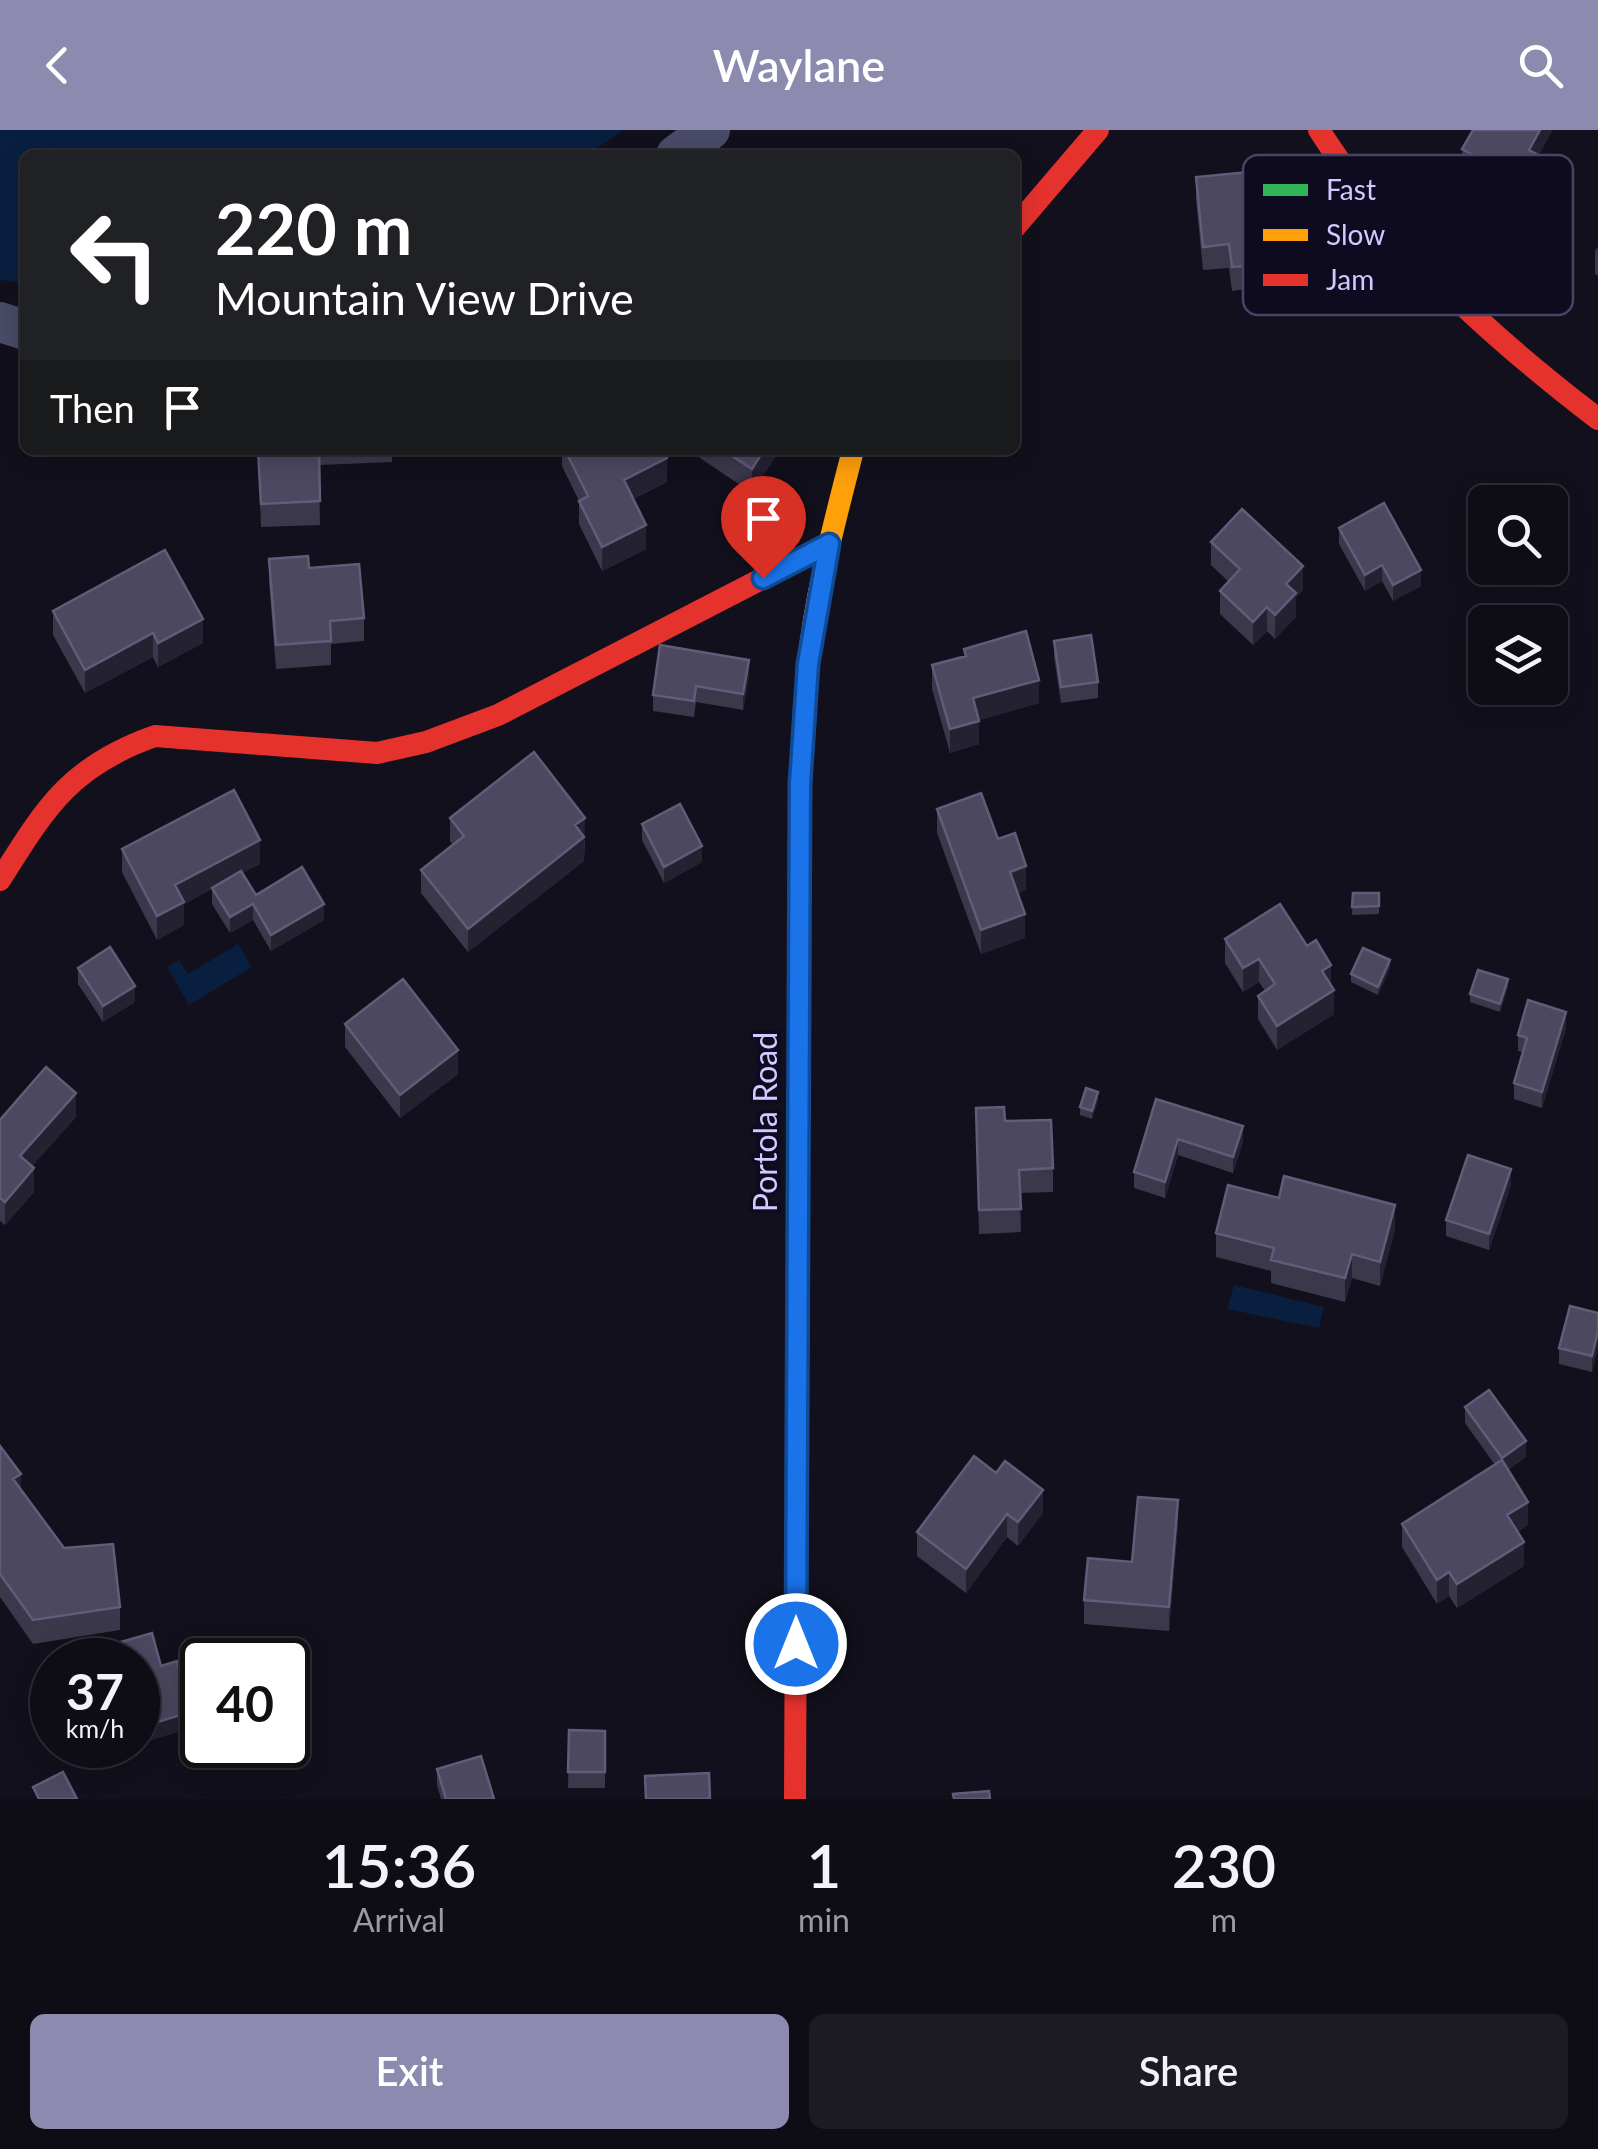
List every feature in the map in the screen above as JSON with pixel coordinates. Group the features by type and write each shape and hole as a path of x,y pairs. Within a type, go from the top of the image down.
{"street":[{"path":"683,150 710,130"},
{"path":"1020,220 1098,130"},
{"path":"1319,130 1334,155"},
{"path":"1471,315 1598,419"},
{"name":"Portola Road","path":"795,1799 800,784 808,664 829,544 852,455"},
{"path":"0,880 62,788 98,759 126,745 155,736 377,753 426,742 498,714 829,544"}],"water":[{"path":"0,130 624,130 594,150 20,150 20,282 0,280"},
{"path":"238,944 252,967 189,1005 167,967 179,960 188,974"},
{"path":"1234,1285 1324,1307 1319,1328 1227,1309"}],"building":[{"path":"1473,130 1540,130 1529,150 1538,155 1473,155 1462,149"},
{"path":"1243,172 1243,266 1232,267 1229,244 1203,247 1196,177"},
{"path":"258,455 319,455 320,501 261,504"},
{"path":"568,455 666,455 667,458 624,480 646,525 602,547 579,501 588,496"},
{"path":"731,455 761,455 752,469"},
{"path":"1384,503 1421,570 1393,585 1382,565 1365,575 1339,528"},
{"path":"1242,509 1303,566 1286,584 1296,593 1275,615 1267,607 1253,622 1220,591 1240,569 1211,542"},
{"path":"165,550 203,619 158,643 153,633 85,670 53,611"},
{"path":"308,556 309,568 359,564 364,618 330,621 331,641 276,645 269,559"},
{"path":"1026,631 1039,680 973,698 979,721 950,729 932,665 966,656 964,649"},
{"path":"1091,635 1098,682 1061,687 1054,641"},
{"path":"660,645 749,660 743,694 696,686 694,701 653,695"},
{"path":"534,752 585,818 575,825 584,837 468,929 421,870 464,836 450,818"},
{"path":"234,790 260,840 175,885 184,902 157,916 122,849"},
{"path":"981,793 998,839 1015,833 1026,866 1010,872 1025,914 981,930 937,809"},
{"path":"680,804 702,846 664,867 642,824"},
{"path":"302,867 324,904 271,935 253,904 230,917 212,888 241,871 256,895"},
{"path":"1353,893 1379,893 1379,906 1352,907"},
{"path":"1280,904 1307,946 1316,940 1331,965 1322,971 1334,990 1277,1026 1258,996 1275,984 1259,959 1243,968 1225,939"},
{"path":"110,947 135,986 103,1006 78,968"},
{"path":"1363,948 1390,960 1378,987 1351,974"},
{"path":"1478,970 1508,979 1500,1004 1470,994"},
{"path":"403,979 458,1050 400,1095 345,1024"},
{"path":"1528,1000 1566,1012 1542,1092 1514,1083 1527,1038 1518,1035"},
{"path":"46,1067 76,1093 20,1156 34,1168 5,1202 0,1198 0,1120"},
{"path":"1086,1088 1098,1092 1092,1111 1080,1107"},
{"path":"1156,1099 1243,1126 1233,1157 1178,1139 1165,1182 1134,1172"},
{"path":"1004,1107 1005,1121 1051,1120 1053,1168 1019,1170 1021,1209 979,1210 976,1108"},
{"path":"1468,1155 1511,1169 1489,1234 1446,1220"},
{"path":"1284,1176 1395,1205 1380,1262 1352,1254 1345,1278 1271,1260 1274,1248 1216,1233 1228,1185 1279,1198"},
{"path":"1570,1306 1598,1313 1592,1356 1559,1348"},
{"path":"1489,1390 1526,1441 1502,1458 1465,1407"},
{"path":"0,1446 21,1474 13,1479 64,1548 113,1544 120,1607 33,1620 0,1574"},
{"path":"974,1456 996,1473 1005,1461 1043,1490 1018,1522 1007,1514 966,1569 917,1532"},
{"path":"1502,1460 1528,1502 1507,1515 1524,1542 1457,1584 1449,1572 1437,1580 1402,1524"},
{"path":"1138,1497 1178,1500 1169,1607 1084,1600 1088,1558 1132,1562"},
{"path":"177,1661 180,1715 160,1721 160,1662 161,1666"},
{"path":"569,1730 605,1731 605,1772 568,1772"},
{"path":"481,1756 494,1799 446,1799 437,1769"},
{"path":"63,1772 77,1799 39,1799 33,1787"},
{"path":"709,1773 710,1799 646,1799 645,1776"},
{"path":"989,1791 990,1799 954,1799 953,1794"}],"traffic: fast":[{"path":"797,1342 799,963"}],"traffic: slow":[{"path":"799,963 801,777 808,666 821,584 852,455"}],"traffic: jam":[{"path":"1020,221 1098,130"},
{"path":"1319,130 1335,155"},
{"path":"1474,315 1598,419"},
{"path":"0,880 47,810 81,775 101,761 155,736 377,753 426,742 498,715 829,544"},
{"path":"795,1799 797,1342"}],"route":[{"path":"763,578 829,544 808,664 800,784 796,1644"}]}
